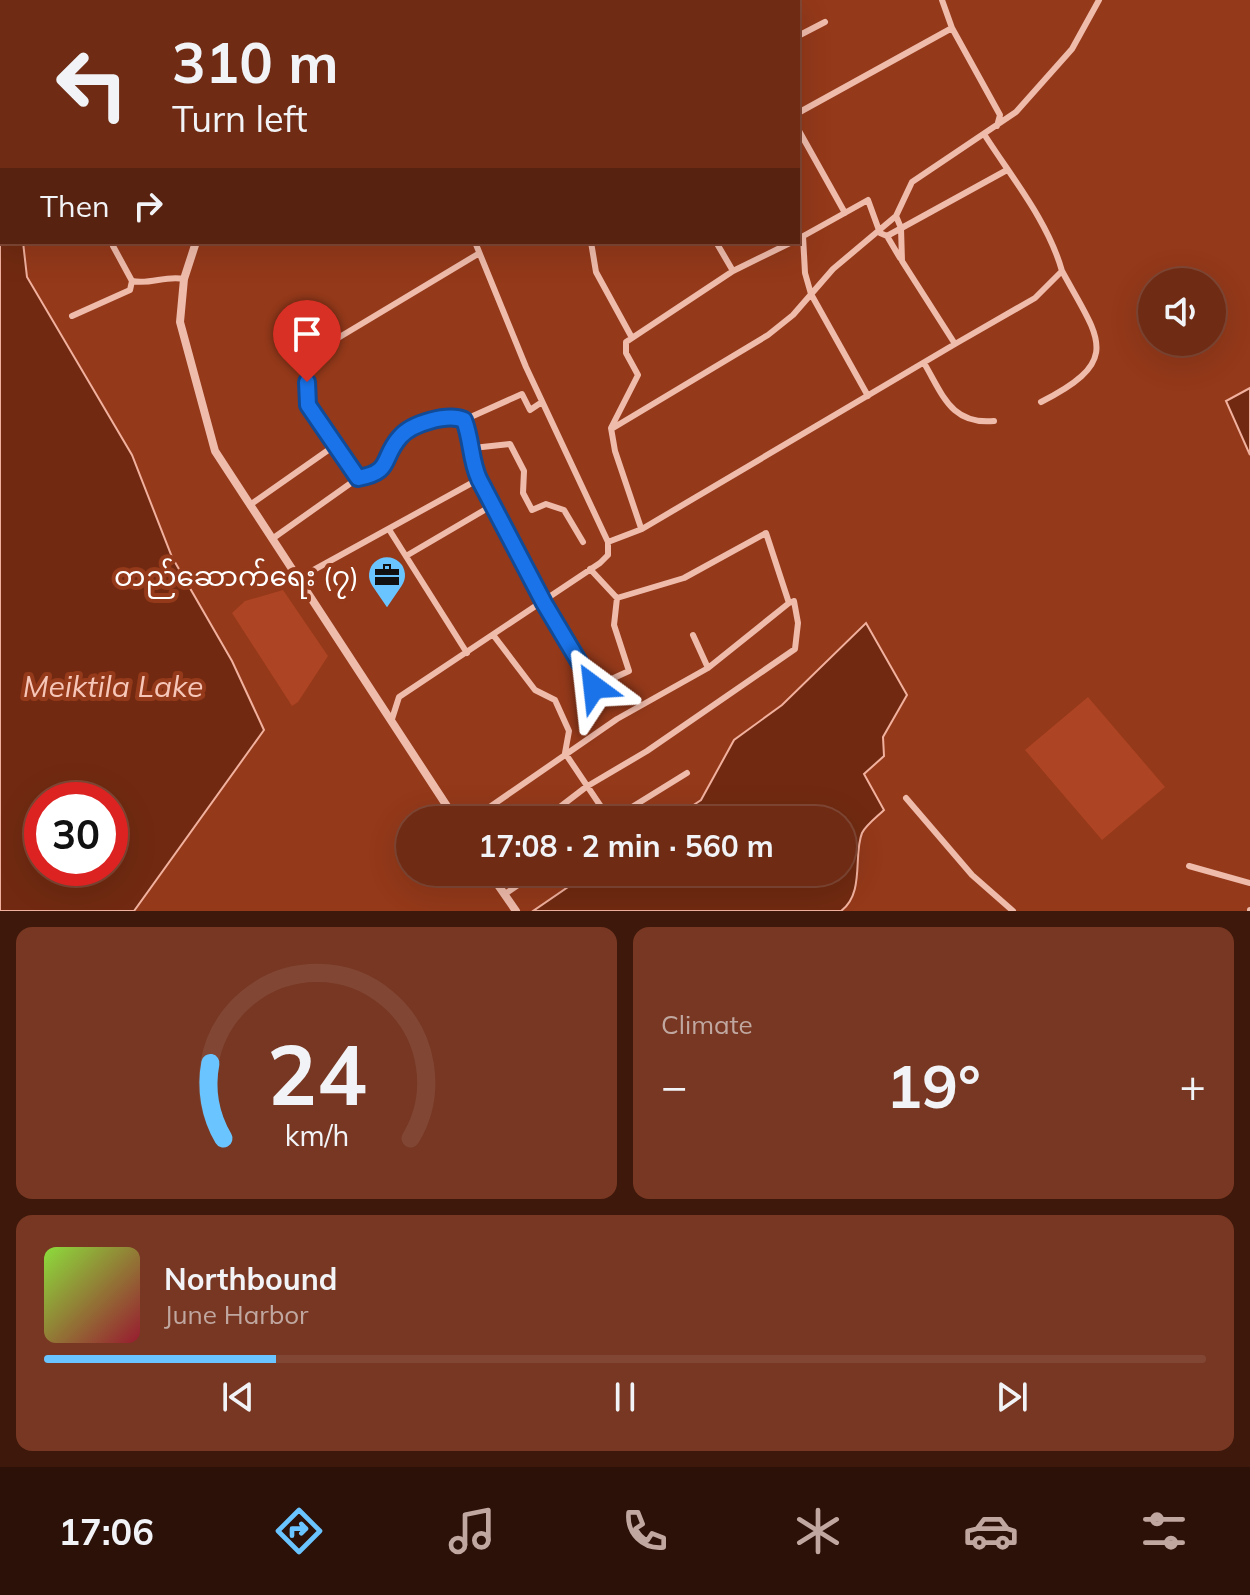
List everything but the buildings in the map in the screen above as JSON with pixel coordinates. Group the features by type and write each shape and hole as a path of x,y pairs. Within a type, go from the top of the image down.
{"street":[{"path":"942,0 952,28 1000,115 997,126"},
{"path":"611,428 768,335 793,315 833,269 880,233 896,216 912,182 1016,112 1072,49 1099,0"},
{"path":"800,35 825,22"},
{"path":"800,112 952,28"},
{"path":"800,133 845,213"},
{"path":"984,134 1035,210 1097,338 1097,356 1090,371 1069,388 1041,402"},
{"path":"887,236 1007,170"},
{"path":"868,396 811,294 801,238 868,200 880,233 887,236 955,344"},
{"path":"896,216 901,228 902,261"},
{"path":"195,244 184,279 180,322 215,451 447,806"},
{"path":"392,719 399,697 544,603 608,555 608,542 542,402 476,244"},
{"path":"591,244 596,272 631,336"},
{"path":"717,244 733,271"},
{"path":"641,528 615,451 611,428 638,375 626,353 626,342 733,271 788,244"},
{"path":"72,316 130,290 132,281 113,246"},
{"path":"358,478 308,405 307,382 313,362 328,344 478,254"},
{"path":"608,542 641,528 1035,298 1062,271"},
{"path":"132,281 142,283 170,276 184,279"},
{"path":"924,363 950,409 976,423 994,421"},
{"path":"272,539 358,478 373,476 387,465 400,435 420,425 454,416 464,420 522,394 530,410 542,402"},
{"path":"464,420 473,448 471,460 479,479 544,603 594,687 629,671 614,625 617,598 590,569"},
{"path":"473,448 510,444 524,471 523,493 532,510 546,504 564,510 583,542"},
{"path":"250,505 334,446"},
{"path":"299,578 390,531 479,479"},
{"path":"406,556 493,505"},
{"path":"390,531 467,653"},
{"path":"617,598 684,578 766,533 789,603"},
{"path":"491,806 565,753 708,668 794,601 798,623 795,649 561,806"},
{"path":"693,635 708,668"},
{"path":"494,636 535,690 555,700 569,731 565,753 600,806"},
{"path":"633,806 687,773"},
{"path":"906,798 972,875 1013,911"},
{"path":"1189,866 1250,883"},
{"path":"499,886 516,911"},
{"path":"505,894 517,886"}],"shaded area":[{"path":"283,590 328,656 298,702 292,706 232,613 245,601"},
{"path":"1088,697 1165,787 1102,840 1025,750"}],"water":[{"name":"Meiktila Lake","path":"0,244 23,244 27,277 132,455 172,557 232,661 264,730 134,911 0,911"},
{"path":"1250,388 1250,455 1226,401"},
{"path":"866,623 907,695 883,737 884,756 864,774 884,810 862,833 856,884 856,806 692,806 701,800 734,740 782,705"},
{"path":"570,886 855,886 841,911 533,911"}],"place":[{"name":"တည်ဆောက်ရေး (၇)","path":"387,609"}],"route":[{"path":"307,382 308,405 358,478 373,476 387,465 400,435 420,425 454,416 464,420 473,448 471,460 479,479 544,603 594,687"}]}
